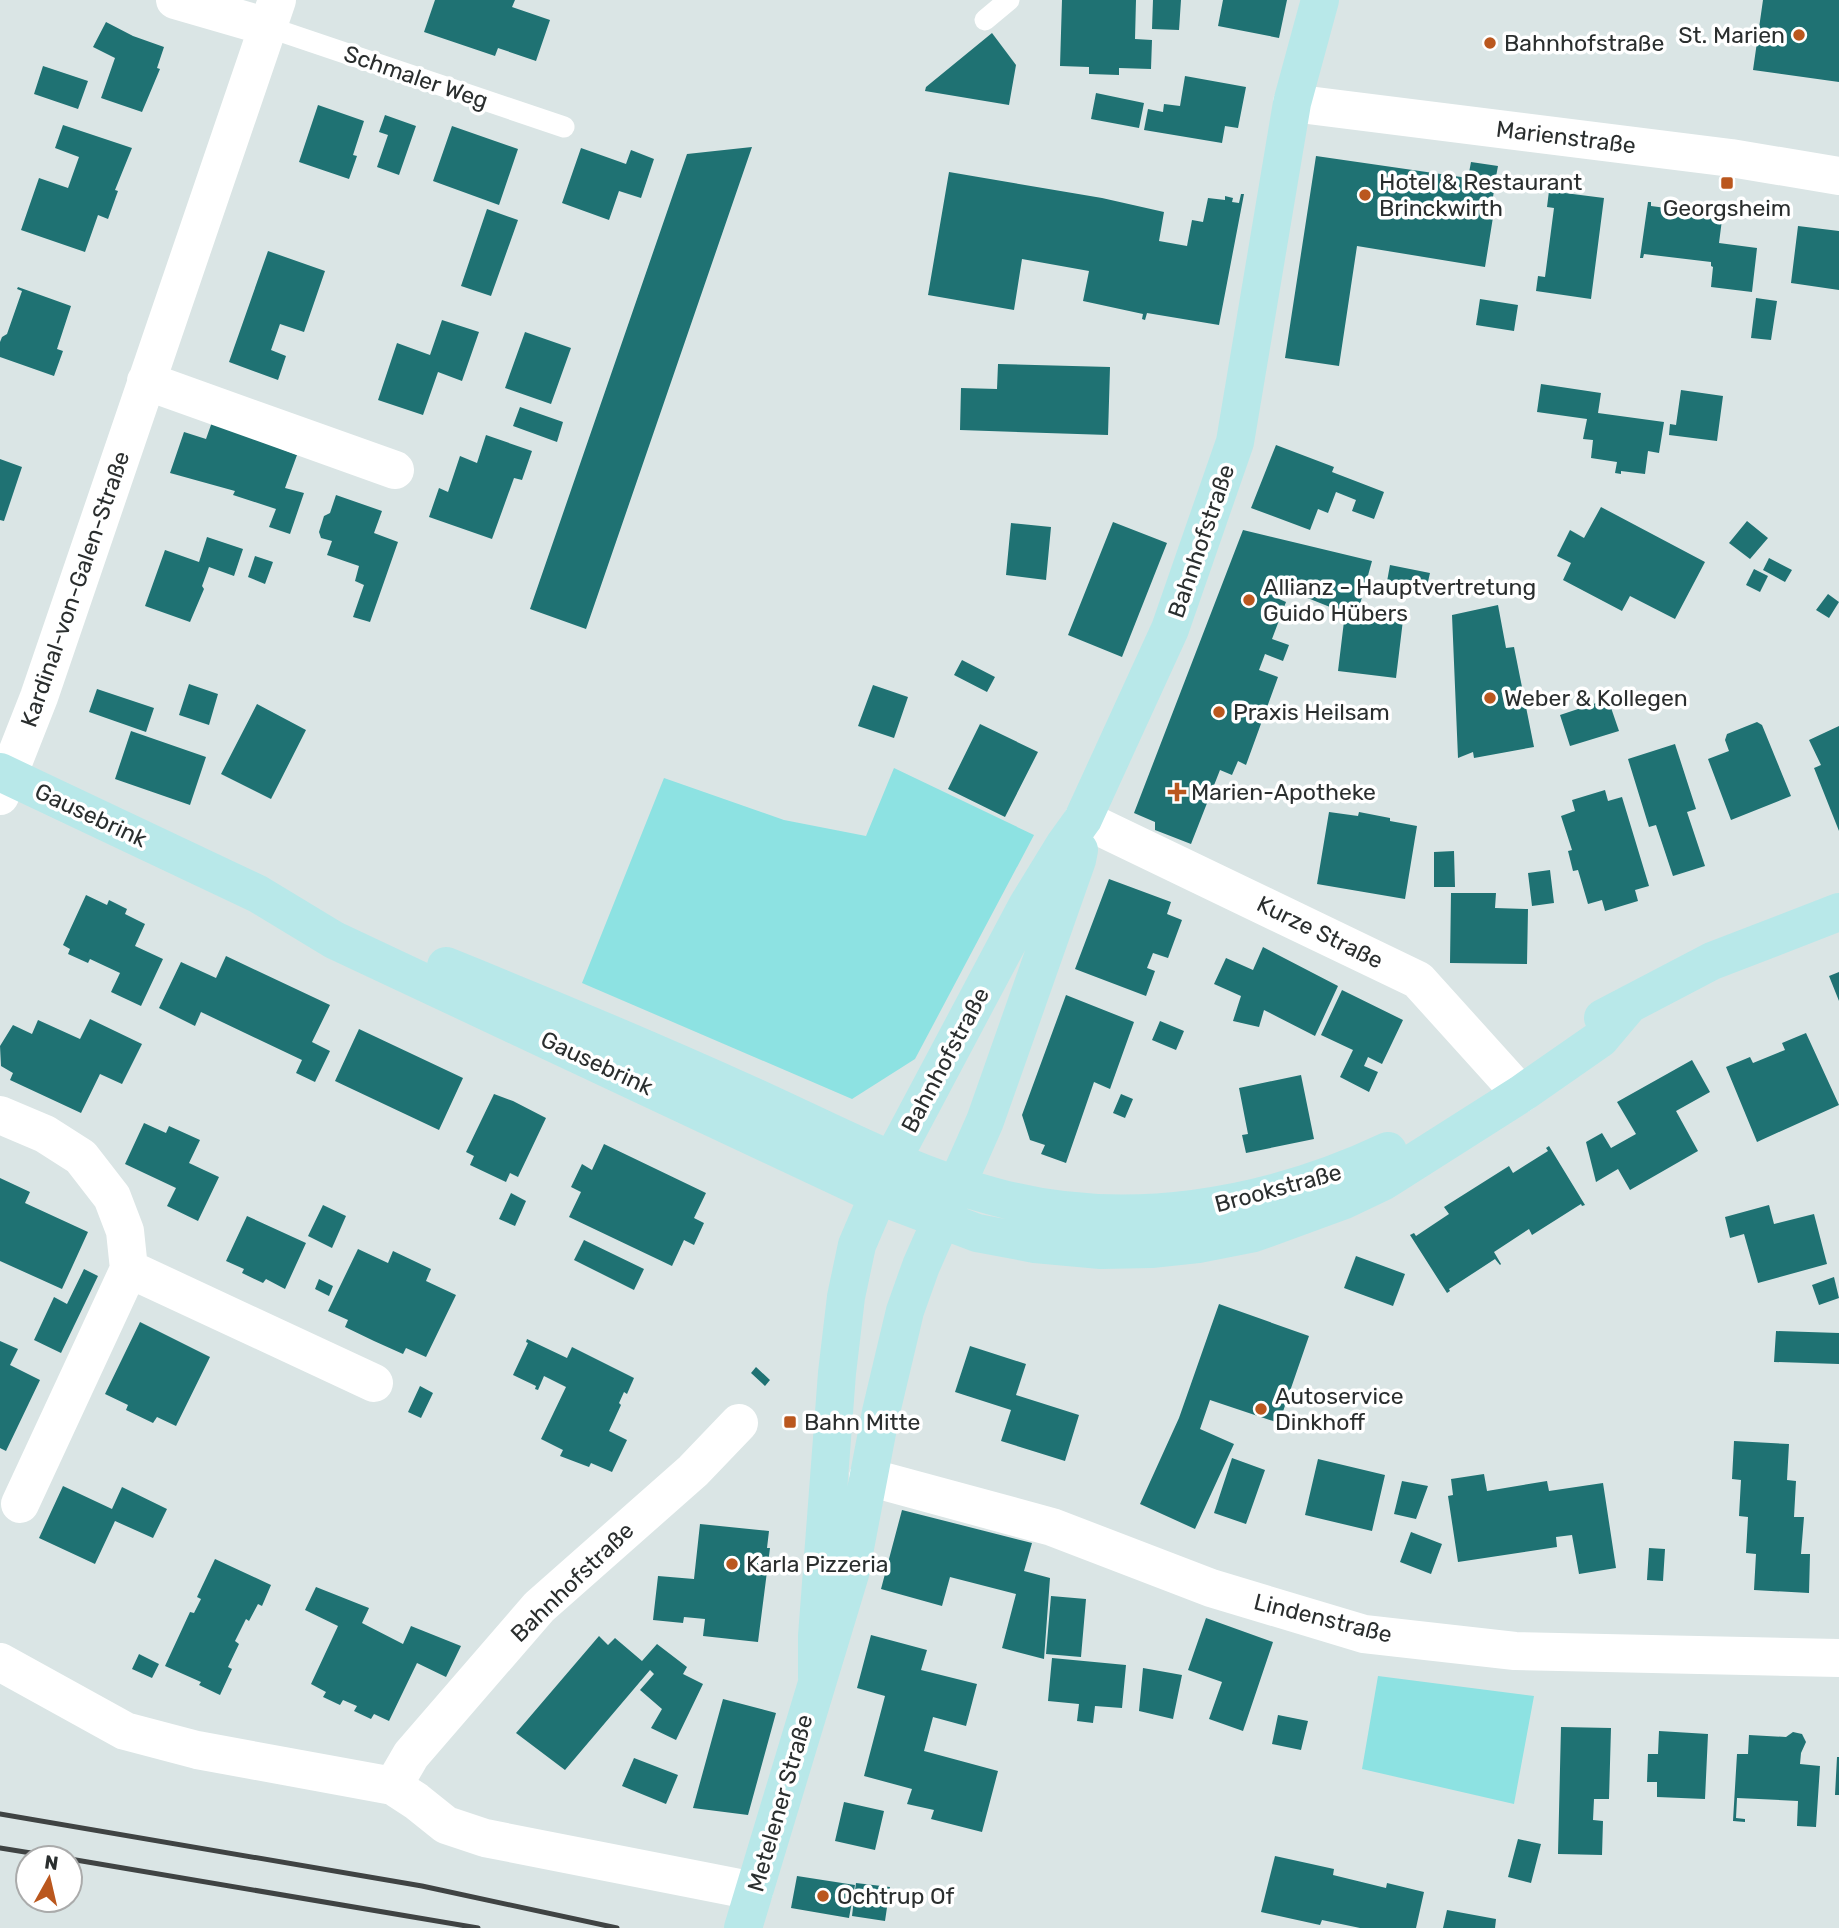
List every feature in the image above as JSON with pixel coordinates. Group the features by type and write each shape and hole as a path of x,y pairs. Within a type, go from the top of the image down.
{"main road":[{"name":"Bahnhofstraße","path":"877,1195 892,1160 1027,906 1083,819 1170,629 1235,442 1292,103 1320,0"},
{"name":"Gausebrink","path":"3,781 258,894 342,923 553,1009 892,1160"},
{"name":"Bahnhofstraße","path":"957,1185 985,1121 1077,860 1083,819"},
{"name":"Gausebrink","path":"258,894 334,940 877,1195 941,1221"},
{"name":"Brookstraße","path":"941,1221 977,1233 1035,1244 1101,1250 1198,1244 1254,1233 1331,1206 1384,1181 1513,1086 1588,1025 1712,961 1839,912"},
{"name":"Brookstraße","path":"892,1160 993,1197 1087,1213 1149,1213 1212,1207 1280,1192 1349,1169 1513,1086"},
{"name":"Metelener Straße","path":"743,1928 849,1573 905,1311 921,1266 957,1185"},
{"name":"Metelener Straße","path":"817,1678 817,1636 846,1297 857,1245 877,1195"}],"street":[{"path":"175,0 273,13"},
{"name":"Kardinal-von-Galen-Straße","path":"3,781 39,697 273,13"},
{"name":"Marienstraße","path":"1292,103 1718,156 1839,176"},
{"path":"146,381 395,470"},
{"name":"Kurze Straße","path":"1083,819 1418,979 1513,1086"},
{"path":"0,1115 45,1134 81,1157 112,1197 125,1231 129,1269 20,1504"},
{"path":"129,1269 374,1383"},
{"name":"Bahnhofstraße","path":"393,1786 411,1755 539,1607 693,1471 739,1423"},
{"name":"Lindenstraße","path":"868,1477 1052,1527 1211,1588 1364,1633 1515,1651 1839,1658"},
{"path":"0,1662 125,1731 197,1750 393,1786 446,1825 485,1838 754,1891"}],"lane":[{"path":"985,20 1009,0"},
{"name":"Schmaler Weg","path":"273,13 564,127"}],"shaded area":[{"path":"894,768 1034,835 915,1059 852,1099 582,983 664,778 784,820 866,836"},
{"path":"1378,1676 1534,1696 1514,1804 1362,1769"}],"building":[{"path":"435,0 515,0 512,7 550,20 536,61 498,48 495,56 424,32"},
{"path":"1062,0 1136,0 1135,39 1152,40 1151,69 1119,68 1119,75 1089,74 1089,67 1060,66"},
{"path":"1153,0 1181,0 1179,30 1152,29"},
{"path":"1223,0 1287,0 1279,38 1218,26"},
{"name":"St. Marien","path":"1763,0 1839,0 1839,82 1753,70"},
{"path":"106,22 133,36 164,47 157,68 160,69 142,112 101,98 115,58 93,47"},
{"path":"992,33 1016,65 1009,105 925,91 926,87"},
{"path":"43,66 88,81 78,109 34,94"},
{"path":"1185,76 1246,87 1238,128 1225,126 1222,143 1144,130 1148,109 1163,112 1164,104 1180,106"},
{"path":"1096,93 1144,103 1139,128 1091,119"},
{"path":"318,105 364,121 353,155 357,156 349,179 299,162"},
{"path":"385,115 416,126 399,175 377,167 388,135 379,132"},
{"path":"63,125 132,148 115,190 118,191 108,219 98,215 85,252 21,230 39,178 68,188 79,157 55,148"},
{"path":"452,126 518,149 499,205 433,181"},
{"path":"752,147 586,629 530,609 687,154"},
{"path":"581,148 626,164 631,150 654,159 641,198 619,191 609,220 562,203"},
{"path":"1316,156 1468,178 1471,162 1498,166 1495,182 1498,185 1495,184 1491,210 1494,211 1485,267 1357,246 1339,366 1285,358"},
{"path":"949,172 1102,198 1164,212 1159,241 1187,246 1192,220 1203,222 1208,198 1225,200 1225,196 1233,198 1232,202 1239,203 1241,194 1244,194 1219,325 1147,313 1145,320 1142,319 1143,314 1083,301 1089,271 1022,259 1014,310 928,295"},
{"path":"1549,191 1604,198 1591,299 1536,291 1538,276 1545,277 1554,208 1547,207"},
{"path":"1648,202 1651,202 1651,206 1719,215 1720,211 1723,212 1719,243 1757,248 1752,292 1711,287 1711,262 1644,254 1643,258 1640,258"},
{"path":"487,209 518,220 491,296 461,286"},
{"path":"1798,226 1839,231 1839,290 1791,283"},
{"path":"268,251 325,271 304,332 280,324 271,350 286,356 278,380 229,362"},
{"path":"18,287 71,306 57,349 63,351 54,376 0,357 0,342 7,334 22,291 17,289"},
{"path":"1756,298 1777,301 1771,340 1751,338"},
{"path":"1480,299 1518,305 1514,331 1476,325"},
{"path":"442,320 479,332 462,381 438,372 423,415 378,400 397,343 430,355"},
{"path":"525,332 571,348 551,404 505,388"},
{"path":"998,364 1110,367 1108,435 960,430 961,388 997,389"},
{"path":"1541,384 1601,393 1598,413 1664,422 1659,453 1648,451 1645,474 1621,471 1621,474 1615,473 1617,462 1591,458 1593,440 1583,439 1587,419 1537,412"},
{"path":"1681,390 1723,396 1717,441 1669,435 1670,424 1676,425"},
{"path":"520,407 563,422 557,442 513,426"},
{"path":"212,422 297,455 285,488 304,493 290,534 269,527 276,509 233,495 235,491 170,473 184,432 206,439"},
{"path":"486,435 532,451 522,480 514,478 492,539 429,517 439,488 448,492 460,456 477,463"},
{"path":"1276,445 1334,467 1332,472 1384,492 1374,519 1352,511 1356,500 1336,492 1328,513 1318,509 1310,530 1251,508"},
{"path":"0,459 22,467 4,521 0,520"},
{"path":"336,495 382,511 374,533 398,542 370,622 353,617 364,585 355,581 359,566 327,555 332,541 321,538 319,532 324,516 330,513"},
{"path":"1601,507 1705,562 1675,619 1630,596 1622,611 1563,580 1571,563 1557,556 1570,530 1584,538"},
{"path":"1747,521 1768,538 1750,559 1729,543"},
{"path":"1113,522 1167,543 1122,657 1068,635"},
{"path":"1011,523 1051,527 1046,580 1006,575"},
{"path":"1243,530 1372,561 1357,615 1403,620 1396,678 1338,671 1345,613 1280,587 1277,598 1286,602 1272,639 1289,645 1283,661 1265,654 1259,670 1278,677 1246,765 1238,761 1232,775 1220,770 1191,844 1155,830 1155,822 1134,813"},
{"path":"207,537 243,549 234,576 209,567 202,586 204,589 190,622 145,606 165,550 199,562"},
{"path":"255,556 273,562 265,584 248,577"},
{"path":"1769,558 1792,570 1785,582 1763,570"},
{"path":"1390,565 1430,573 1425,595 1386,587"},
{"path":"1754,569 1768,576 1760,592 1746,585"},
{"path":"1828,594 1839,602 1829,618 1816,610"},
{"name":"Weber & Kollegen","path":"1498,605 1506,648 1514,647 1534,747 1474,758 1473,752 1458,758 1452,615"},
{"path":"962,660 995,677 987,692 954,675"},
{"path":"189,684 218,694 209,725 179,715"},
{"path":"873,685 908,697 894,738 858,726"},
{"path":"97,689 154,708 146,732 89,712"},
{"path":"1608,699 1619,731 1570,746 1560,715"},
{"path":"257,704 306,730 271,799 221,774"},
{"path":"1757,722 1762,725 1791,796 1731,820 1708,759 1729,751 1725,740 1727,734"},
{"path":"980,724 1038,752 1005,817 948,789"},
{"path":"1839,726 1839,831 1814,768 1821,765 1809,740"},
{"path":"131,731 206,757 190,805 115,779"},
{"path":"1675,744 1696,809 1687,812 1705,866 1673,876 1656,825 1649,827 1628,759"},
{"path":"1605,790 1608,801 1622,797 1649,886 1635,890 1638,901 1605,911 1602,900 1588,904 1578,870 1573,871 1568,851 1572,850 1561,816 1575,811 1572,800"},
{"path":"1329,812 1358,816 1359,812 1417,826 1405,899 1317,884"},
{"path":"1454,851 1455,887 1434,887 1434,852"},
{"path":"1550,870 1554,903 1532,906 1528,873"},
{"path":"1109,879 1171,902 1167,914 1182,920 1168,958 1153,953 1147,968 1155,971 1146,996 1075,969"},
{"path":"1451,893 1496,893 1495,908 1528,909 1527,964 1450,963"},
{"path":"86,895 107,905 109,900 127,909 125,914 145,924 135,946 163,959 141,1006 111,992 120,973 90,959 88,963 68,954 70,949 63,945"},
{"path":"1263,947 1338,986 1315,1036 1264,1010 1259,1027 1233,1021 1241,996 1214,984 1226,958 1253,970"},
{"path":"226,956 330,1005 312,1042 330,1051 315,1082 296,1073 302,1060 201,1012 195,1026 159,1008 181,962 216,978"},
{"path":"1839,972 1839,1001 1829,976"},
{"path":"1342,990 1403,1020 1382,1064 1368,1057 1364,1066 1378,1072 1369,1092 1340,1077 1353,1050 1321,1035"},
{"path":"1066,995 1134,1022 1110,1089 1094,1082 1066,1163 1041,1154 1045,1145 1030,1140 1022,1115"},
{"path":"90,1019 142,1044 122,1084 100,1074 81,1113 10,1080 13,1073 1,1066 0,1046 13,1025 32,1034 38,1020 80,1039"},
{"path":"1160,1021 1184,1031 1176,1050 1152,1040"},
{"path":"359,1029 463,1078 439,1130 335,1081"},
{"path":"1806,1033 1839,1105 1757,1142 1726,1067 1750,1057 1753,1063 1785,1050 1782,1043"},
{"path":"1692,1060 1710,1092 1676,1111 1698,1151 1630,1190 1618,1169 1596,1182 1586,1142 1602,1133 1611,1148 1636,1134 1617,1102"},
{"path":"1301,1075 1314,1139 1246,1153 1242,1135 1248,1134 1239,1088"},
{"path":"494,1094 546,1118 518,1177 510,1173 506,1182 470,1165 474,1156 466,1152"},
{"path":"1121,1094 1133,1099 1125,1118 1113,1113"},
{"path":"144,1123 166,1133 169,1126 200,1140 189,1163 219,1177 198,1221 167,1206 176,1188 125,1164"},
{"path":"604,1144 706,1193 694,1218 704,1223 694,1245 684,1240 672,1266 569,1217 581,1192 571,1187 582,1164 592,1170"},
{"path":"1549,1146 1585,1205 1581,1204 1532,1235 1529,1229 1494,1252 1500,1265 1495,1259 1449,1289 1447,1293 1410,1235 1414,1233 1416,1236 1449,1214 1444,1207 1509,1166 1513,1173 1548,1151 1546,1148"},
{"path":"0,1178 30,1192 25,1203 88,1232 62,1289 0,1261"},
{"path":"511,1193 526,1201 515,1226 499,1219"},
{"path":"323,1205 346,1216 332,1248 308,1236"},
{"path":"1769,1205 1774,1224 1814,1214 1827,1264 1758,1283 1744,1234 1730,1238 1725,1217"},
{"path":"247,1216 306,1243 285,1289 266,1279 263,1283 242,1273 244,1269 226,1261"},
{"path":"584,1240 644,1269 634,1290 574,1260"},
{"path":"358,1249 388,1263 393,1251 431,1269 426,1281 456,1295 426,1357 406,1348 403,1354 374,1341 345,1327 348,1320 328,1311"},
{"path":"1356,1256 1405,1274 1393,1306 1344,1288"},
{"path":"84,1269 98,1276 61,1353 34,1340 54,1297 67,1304"},
{"path":"1834,1277 1839,1298 1819,1305 1812,1285"},
{"path":"319,1279 333,1286 329,1296 315,1289"},
{"name":"Autoservice Dinkhoff","path":"1219,1304 1309,1336 1279,1423 1210,1400 1200,1429 1234,1444 1195,1529 1140,1504 1179,1418"},
{"path":"140,1322 210,1357 176,1426 157,1417 153,1423 126,1410 128,1405 105,1394"},
{"path":"1776,1331 1839,1333 1839,1364 1774,1362"},
{"path":"527,1339 567,1358 572,1347 634,1378 627,1394 624,1392 609,1431 627,1440 612,1472 591,1463 589,1467 560,1456 563,1450 541,1439 566,1387 544,1376 538,1390 535,1389 536,1386 513,1375 528,1343"},
{"path":"0,1341 18,1349 10,1365 40,1380 6,1451 0,1448"},
{"path":"970,1346 1026,1364 1016,1395 1079,1415 1065,1461 1001,1441 1011,1410 955,1392"},
{"path":"756,1367 770,1380 765,1386 751,1373"},
{"path":"420,1386 433,1393 421,1418 408,1412"},
{"path":"1734,1441 1789,1444 1787,1480 1796,1481 1794,1517 1804,1517 1801,1554 1810,1554 1809,1593 1754,1590 1756,1554 1746,1553 1748,1517 1739,1516 1741,1480 1732,1479"},
{"name":"Autoservice Dinkhoff","path":"1232,1458 1265,1470 1246,1524 1214,1513"},
{"path":"1318,1459 1385,1475 1372,1531 1305,1515"},
{"path":"1484,1474 1487,1491 1547,1481 1549,1491 1603,1483 1616,1568 1579,1574 1572,1535 1556,1537 1557,1547 1458,1562 1448,1496 1453,1495 1451,1479"},
{"path":"1402,1481 1428,1486 1416,1519 1394,1514"},
{"path":"63,1486 112,1509 122,1487 167,1509 153,1538 115,1521 95,1564 39,1538"},
{"path":"902,1510 1032,1543 1024,1571 1050,1578 1044,1659 1002,1648 1016,1594 950,1577 942,1606 881,1589"},
{"path":"700,1524 769,1531 767,1548 770,1548 758,1642 703,1636 705,1619 684,1617 683,1623 653,1620 658,1576 694,1579"},
{"path":"1411,1532 1442,1544 1431,1574 1400,1562"},
{"path":"1649,1548 1665,1549 1663,1581 1647,1580"},
{"path":"215,1559 271,1585 262,1606 258,1604 249,1621 246,1619 235,1641 239,1644 228,1667 232,1669 220,1695 199,1685 201,1682 165,1666 190,1612 194,1613 201,1599 197,1597"},
{"path":"316,1587 369,1608 362,1623 403,1644 411,1626 461,1646 446,1677 417,1663 389,1721 374,1714 371,1719 354,1711 357,1706 343,1700 340,1705 323,1697 326,1692 311,1684 338,1626 305,1610"},
{"path":"1051,1596 1086,1599 1081,1657 1046,1654"},
{"path":"1206,1618 1273,1642 1243,1731 1209,1719 1222,1682 1188,1670"},
{"path":"871,1635 927,1650 921,1670 977,1684 966,1726 933,1717 924,1751 998,1771 982,1832 931,1819 934,1810 907,1804 912,1789 864,1776 885,1696 857,1688"},
{"path":"599,1636 608,1645 615,1638 642,1661 657,1644 687,1667 683,1674 703,1684 676,1740 651,1728 662,1709 640,1690 654,1674 650,1670 565,1770 516,1733"},
{"path":"139,1654 159,1664 152,1678 132,1669"},
{"path":"1052,1658 1126,1665 1122,1708 1095,1706 1093,1723 1077,1721 1079,1704 1048,1701"},
{"path":"1143,1668 1182,1675 1173,1719 1139,1711"},
{"path":"723,1699 776,1713 748,1815 693,1808"},
{"path":"1278,1715 1308,1721 1301,1750 1272,1744"},
{"path":"1561,1727 1611,1728 1609,1799 1594,1799 1593,1820 1603,1821 1602,1855 1558,1854"},
{"path":"1659,1731 1708,1734 1705,1799 1657,1797 1657,1782 1647,1782 1648,1754 1658,1754"},
{"path":"1793,1732 1802,1734 1806,1742 1800,1764 1820,1766 1816,1827 1797,1826 1798,1801 1737,1798 1736,1818 1745,1819 1745,1822 1733,1821 1737,1754 1748,1754 1749,1735 1786,1737"},
{"path":"1837,1757 1839,1795 1835,1795"},
{"path":"634,1758 678,1775 666,1804 622,1786"},
{"path":"844,1802 884,1811 875,1850 835,1841"},
{"path":"1518,1839 1541,1844 1531,1883 1508,1877"},
{"path":"1275,1856 1334,1869 1333,1875 1386,1888 1387,1883 1424,1892 1416,1928 1360,1928 1322,1920 1320,1925 1261,1912"},
{"name":"Ochtrup Of","path":"797,1876 855,1885 849,1918 791,1908"},
{"path":"856,1883 890,1887 885,1921 852,1916"},
{"path":"1447,1910 1496,1919 1495,1928 1443,1928"}],"railway":[{"path":"0,1814 422,1886 617,1928"},
{"path":"0,1848 14,1850"},
{"path":"84,1861 478,1928"}],"place":[{"name":"St. Marien","path":"1799,35"},
{"name":"Bahnhofstraße","path":"1490,43"},
{"name":"Georgsheim","path":"1727,183"},
{"name":"Hotel & Restaurant Brinckwirth","path":"1365,195"},
{"name":"Allianz - Hauptvertretung Guido Hübers","path":"1249,600"},
{"name":"Weber & Kollegen","path":"1490,698"},
{"name":"Praxis Heilsam","path":"1219,712"},
{"name":"Marien-Apotheke","path":"1177,792"},
{"name":"Autoservice Dinkhoff","path":"1261,1409"},
{"name":"Bahn Mitte","path":"790,1422"},
{"name":"Karla Pizzeria","path":"732,1564"},
{"name":"Ochtrup Of","path":"823,1896"}]}
